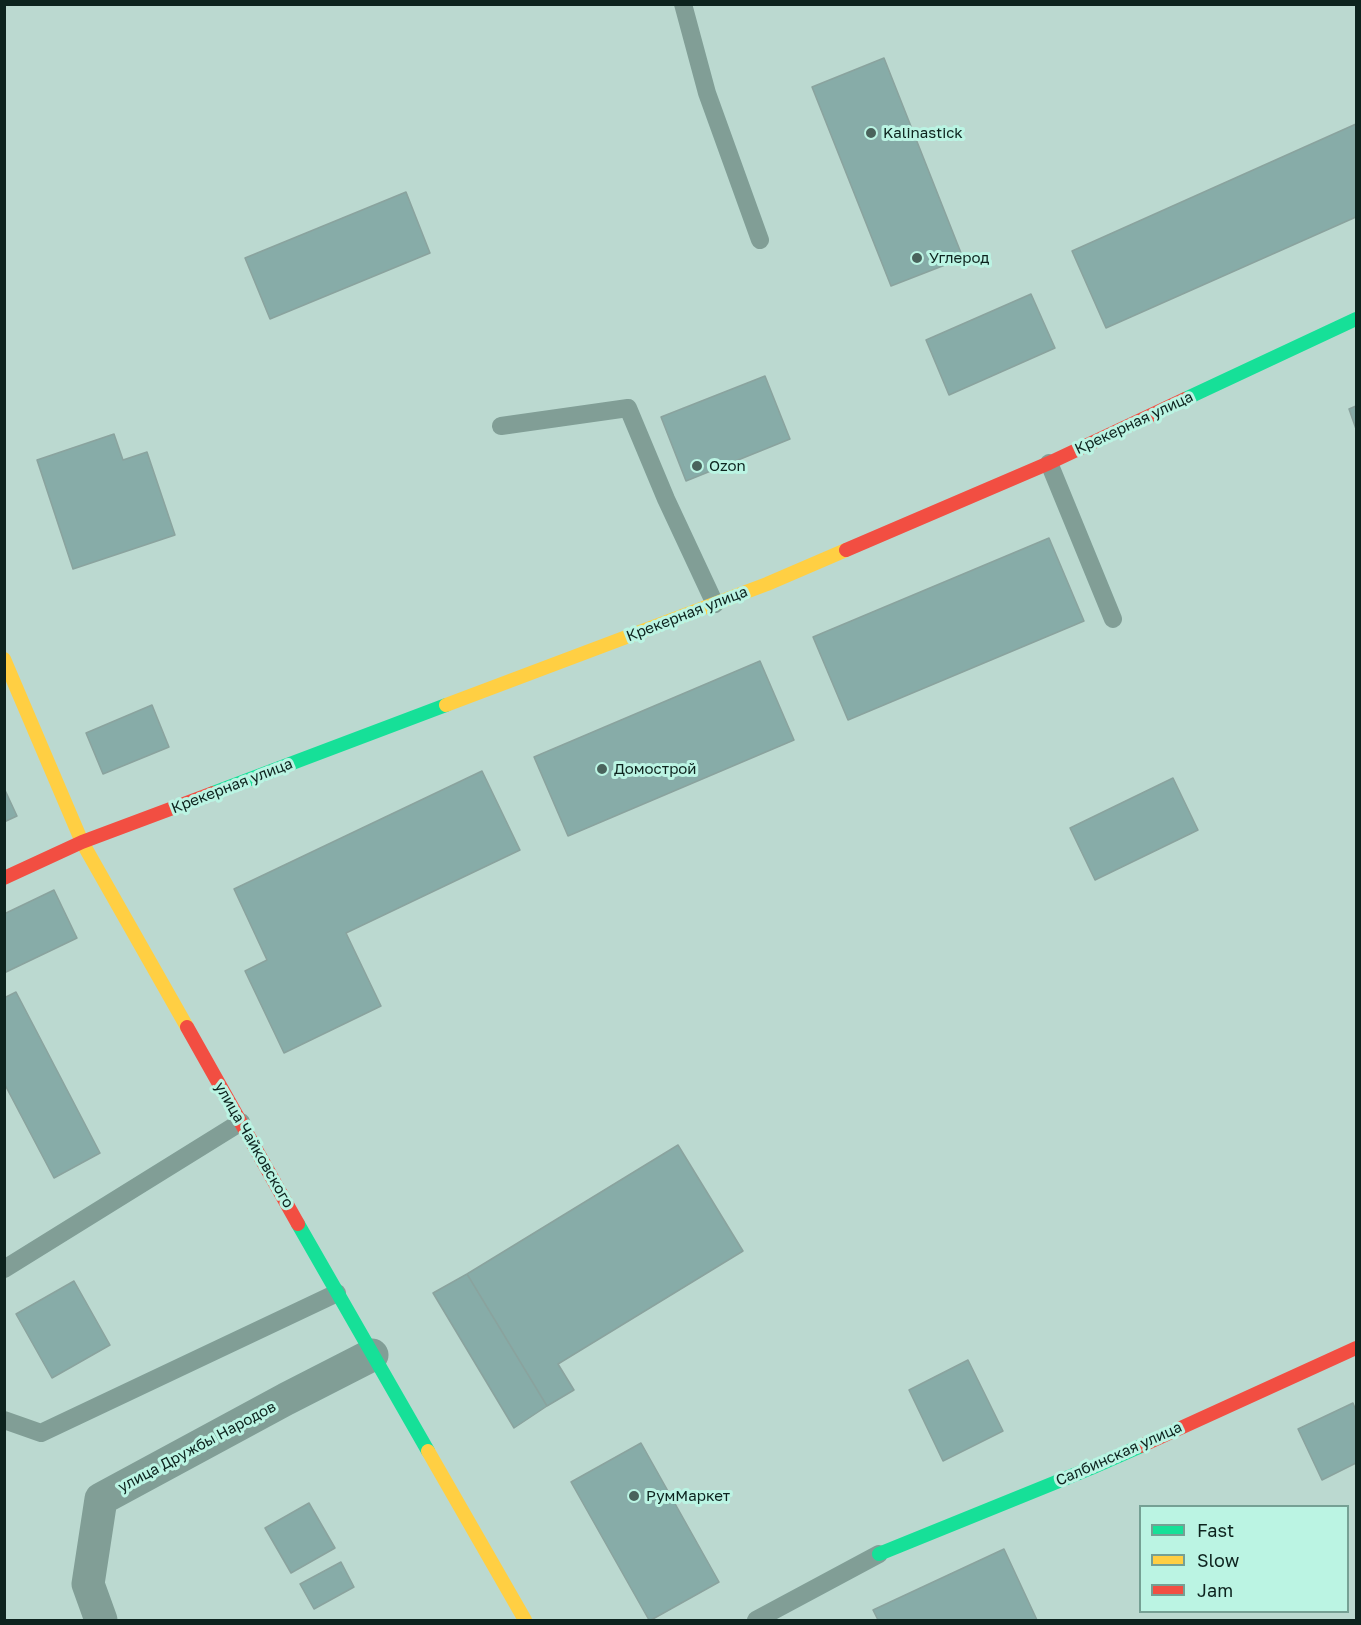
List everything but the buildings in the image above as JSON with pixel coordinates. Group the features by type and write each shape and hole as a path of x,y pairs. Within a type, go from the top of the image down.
{"street":[{"name":"Крекерная улица","path":"4,879 82,842 767,584 1049,463 1356,319"},
{"name":"улица Чайковского","path":"4,659 82,842 372,1355 525,1620"},
{"name":"Салбинская улица","path":"879,1554 1091,1468 1356,1348"},
{"name":"улица Дружбы Народов","path":"101,1620 88,1584 101,1499 372,1355"}],"lane":[{"path":"683,4 707,93 760,240"},
{"path":"501,426 628,408 666,499 715,604"},
{"path":"1049,463 1113,619"},
{"path":"4,1269 241,1122"},
{"path":"4,1420 41,1433 337,1293"},
{"path":"756,1620 879,1554"}],"traffic: fast":[{"path":"1185,399 1356,319"},
{"path":"213,793 446,705"},
{"path":"298,1224 428,1451"},
{"path":"879,1554 1141,1446"}],"traffic: slow":[{"path":"446,705 767,584 846,550"},
{"path":"4,659 82,842 187,1027"},
{"path":"428,1451 525,1620"}],"traffic: jam":[{"path":"846,550 1049,463 1185,399"},
{"path":"4,878 82,842 213,793"},
{"path":"187,1027 298,1224"},
{"path":"1141,1446 1356,1348"}],"place":[{"name":"Kalinastick","path":"871,133"},
{"name":"Углерод","path":"917,258"},
{"name":"Ozon","path":"697,466"},
{"name":"Домострой","path":"602,769"},
{"name":"РумМаркет","path":"634,1496"}]}
